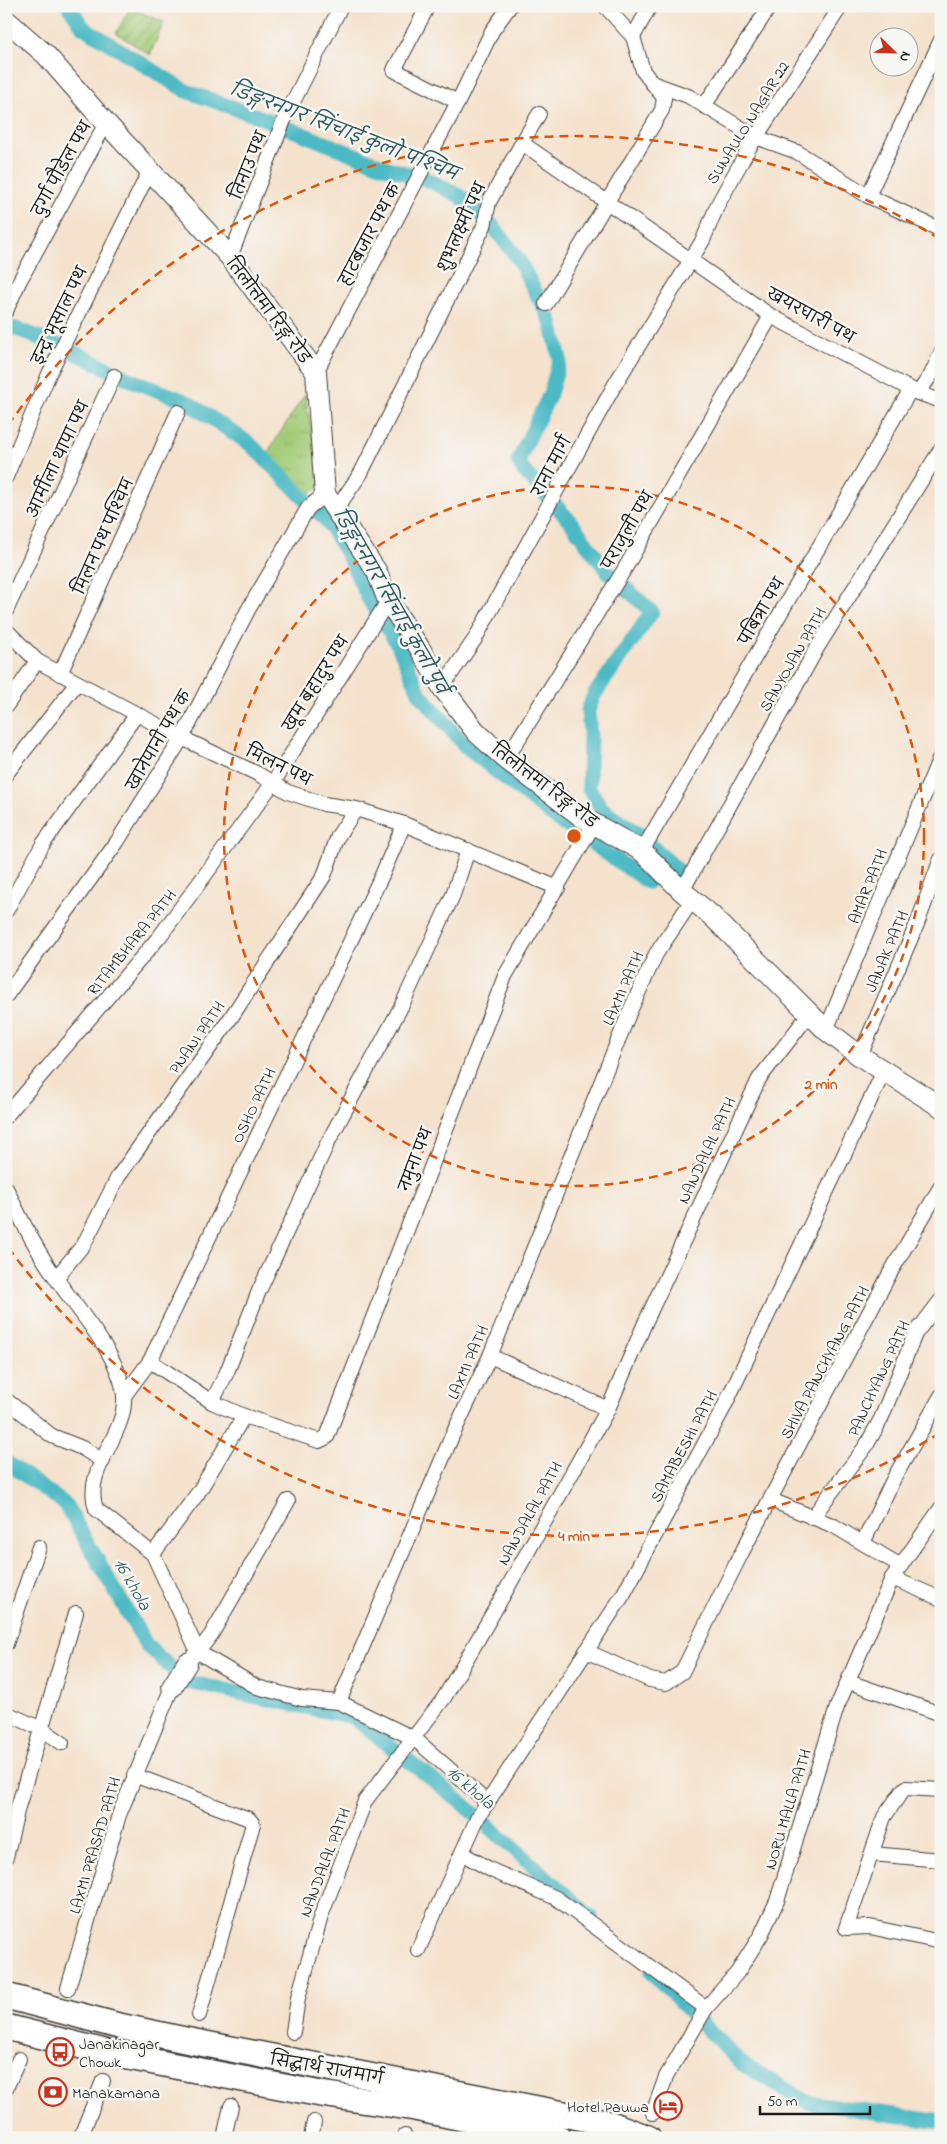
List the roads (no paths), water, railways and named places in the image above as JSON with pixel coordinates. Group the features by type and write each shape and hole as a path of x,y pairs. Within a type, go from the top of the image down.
{"highway":[{"name":"सिद्धार्थ राजमार्ग","path":"6,1996 138,2030 589,2119 613,2125 648,2138"},
{"name":"सिद्धार्थ राजमार्ग","path":"6,2027 122,2056 321,2094 414,2108 558,2138"}],"street":[{"name":"तिनाउ पथ","path":"230,257 282,126 341,6"},
{"path":"428,6 394,70 458,102"},
{"name":"हाटबजार पथ क","path":"316,372 458,102 492,31 510,6"},
{"path":"546,304 662,110 664,98 643,71 633,37 605,6"},
{"path":"633,37 650,6"},
{"path":"704,106 770,6"},
{"name":"SUNAULO NAGAR 22","path":"690,261 703,240 718,204 756,137 841,6"},
{"name":"तिलोत्तमा रिङ्ग रोड","path":"6,20 46,55 230,257 316,372 331,501 377,572 387,601 419,647 442,687 476,732 506,759 594,825 642,850 826,1030 860,1056 941,1107"},
{"path":"868,196 941,40"},
{"path":"652,83 688,96 756,137 797,152 868,196 941,229"},
{"name":"शुभलक्ष्मी पथ","path":"331,501 361,473 485,220 489,202 539,114"},
{"name":"दुर्गा पौडेल पथ","path":"6,311 106,123"},
{"path":"522,143 690,261"},
{"name":"इन्द्र भूसाल पथ","path":"6,478 62,348 150,170"},
{"name":"खयरघारी पथ","path":"690,261 771,316 915,391 941,401"},
{"name":"राना मार्ग","path":"442,687 475,639 557,493 614,386 690,261"},
{"name":"पराजुली पथ","path":"506,759 624,570 771,316"},
{"name":"पबित्रा पथ","path":"642,850 915,391 931,375 941,354"},
{"name":"आर्मीला थापा पथ","path":"6,611 114,376"},
{"name":"मिलन पथ पश्चिम","path":"60,674 178,412"},
{"name":"SANYOJAN PATH","path":"688,895 817,648 941,449"},
{"name":"खानेपानी पथ क","path":"6,996 117,842 182,738 248,610 308,508 331,501"},
{"name":"खूम बहादुर पथ","path":"273,783 387,601"},
{"name":"मिलन पथ","path":"6,630 37,661 182,738 258,774 288,792 324,804 356,809 404,824 558,888"},
{"path":"6,706 37,661"},
{"path":"6,774 77,683"},
{"path":"6,911 44,844 137,714"},
{"name":"AMAR PATH","path":"826,1030 941,755"},
{"name":"RITAMBHARA PATH","path":"6,1116 160,936 273,783"},
{"name":"PNANI PATH","path":"56,1278 84,1244 118,1177 230,1019 324,876 338,836 356,809"},
{"name":"OSHO PATH","path":"124,1396 150,1361 374,893 404,824"},
{"name":"नमुना पथ","path":"150,1361 212,1402 244,1416 319,1441 327,1437 505,976 594,825"},
{"path":"212,1402 227,1372 258,1292 328,1142 402,1005 449,903 468,850"},
{"name":"JANAK PATH","path":"860,1056 916,924 941,859"},
{"name":"LAXMI PATH","path":"339,1702 452,1436 490,1356 630,1011 656,954 688,895"},
{"name":"NANDALAL PATH","path":"293,2032 298,1998 321,1916 365,1801 415,1739 444,1698 608,1410 645,1323 759,1079 810,1013"},
{"name":"SAMABESHI PATH","path":"418,1950 463,1854 478,1817 623,1595 723,1409 884,1071"},
{"name":"SHIVA PANCHYANG PATH","path":"586,1651 650,1680 666,1682 682,1672 740,1556 889,1275 941,1186"},
{"path":"6,1188 30,1239 112,1358 124,1396 121,1419 94,1482 92,1498 96,1508 153,1554 192,1657 257,1687 302,1699 339,1702 415,1739 488,1803"},
{"name":"PANCHYANG PATH","path":"812,1518 866,1446 881,1419 915,1334 941,1300"},
{"path":"490,1356 608,1410"},
{"path":"863,1543 894,1478 941,1396"},
{"path":"6,1400 52,1436 82,1448 103,1461"},
{"path":"153,1554 198,1493 244,1416"},
{"path":"172,1687 192,1657 211,1635 288,1500"},
{"path":"771,1500 834,1526 901,1566"},
{"name":"NORU MALLA PATH","path":"653,2113 666,2076 706,2008 737,1973 761,1935 777,1901 837,1707 849,1682 872,1620 892,1578 941,1508"},
{"path":"6,1644 39,1547"},
{"path":"892,1578 941,1599"},
{"path":"6,1857 18,1807 76,1612"},
{"path":"849,1682 941,1714"},
{"name":"LAXMI PRASAD PATH","path":"68,1988 119,1815 172,1687"},
{"path":"6,1713 42,1729 62,1743"},
{"path":"134,1775 249,1820 252,1824 199,2015"},
{"path":"941,1790 906,1788 884,1817 846,1928 870,1928 941,1942"},
{"path":"463,1854 491,1870 556,1898 706,2008"},
{"path":"872,1854 941,1860"},
{"path":"6,2088 19,2059"},
{"path":"80,2138 103,2081"},
{"path":"224,2138 231,2106"},
{"path":"311,2138 314,2122"}],"waterway":[{"name":"डिङ्गरनगर सिंचाई कुलो पश्चिम","path":"69,6 83,27 186,91 265,119 385,167 428,180 460,196 493,226 519,260 551,322 560,359 550,394 518,461 523,470 570,521 607,571 652,612 594,695 588,711 590,734 589,788 602,809 640,835 685,877"},
{"name":"डिङ्गरनगर सिंचाई कुलो पुर्व","path":"6,326 23,331 78,354 129,379 187,402 250,444 327,521 349,557 368,598 398,645 420,694 467,748 550,814 648,882"},
{"name":"16 khola","path":"6,1462 65,1504 147,1646 187,1682 353,1717 462,1803 591,1917"},
{"name":"16 khola","path":"652,1973 741,2063 807,2102 941,2122"}],"place":[{"name":"Janakinagar Chowk","path":"60,2052"},
{"name":"Manakamana","path":"53,2092"},
{"name":"Hotel Pauwa","path":"668,2106"}]}
